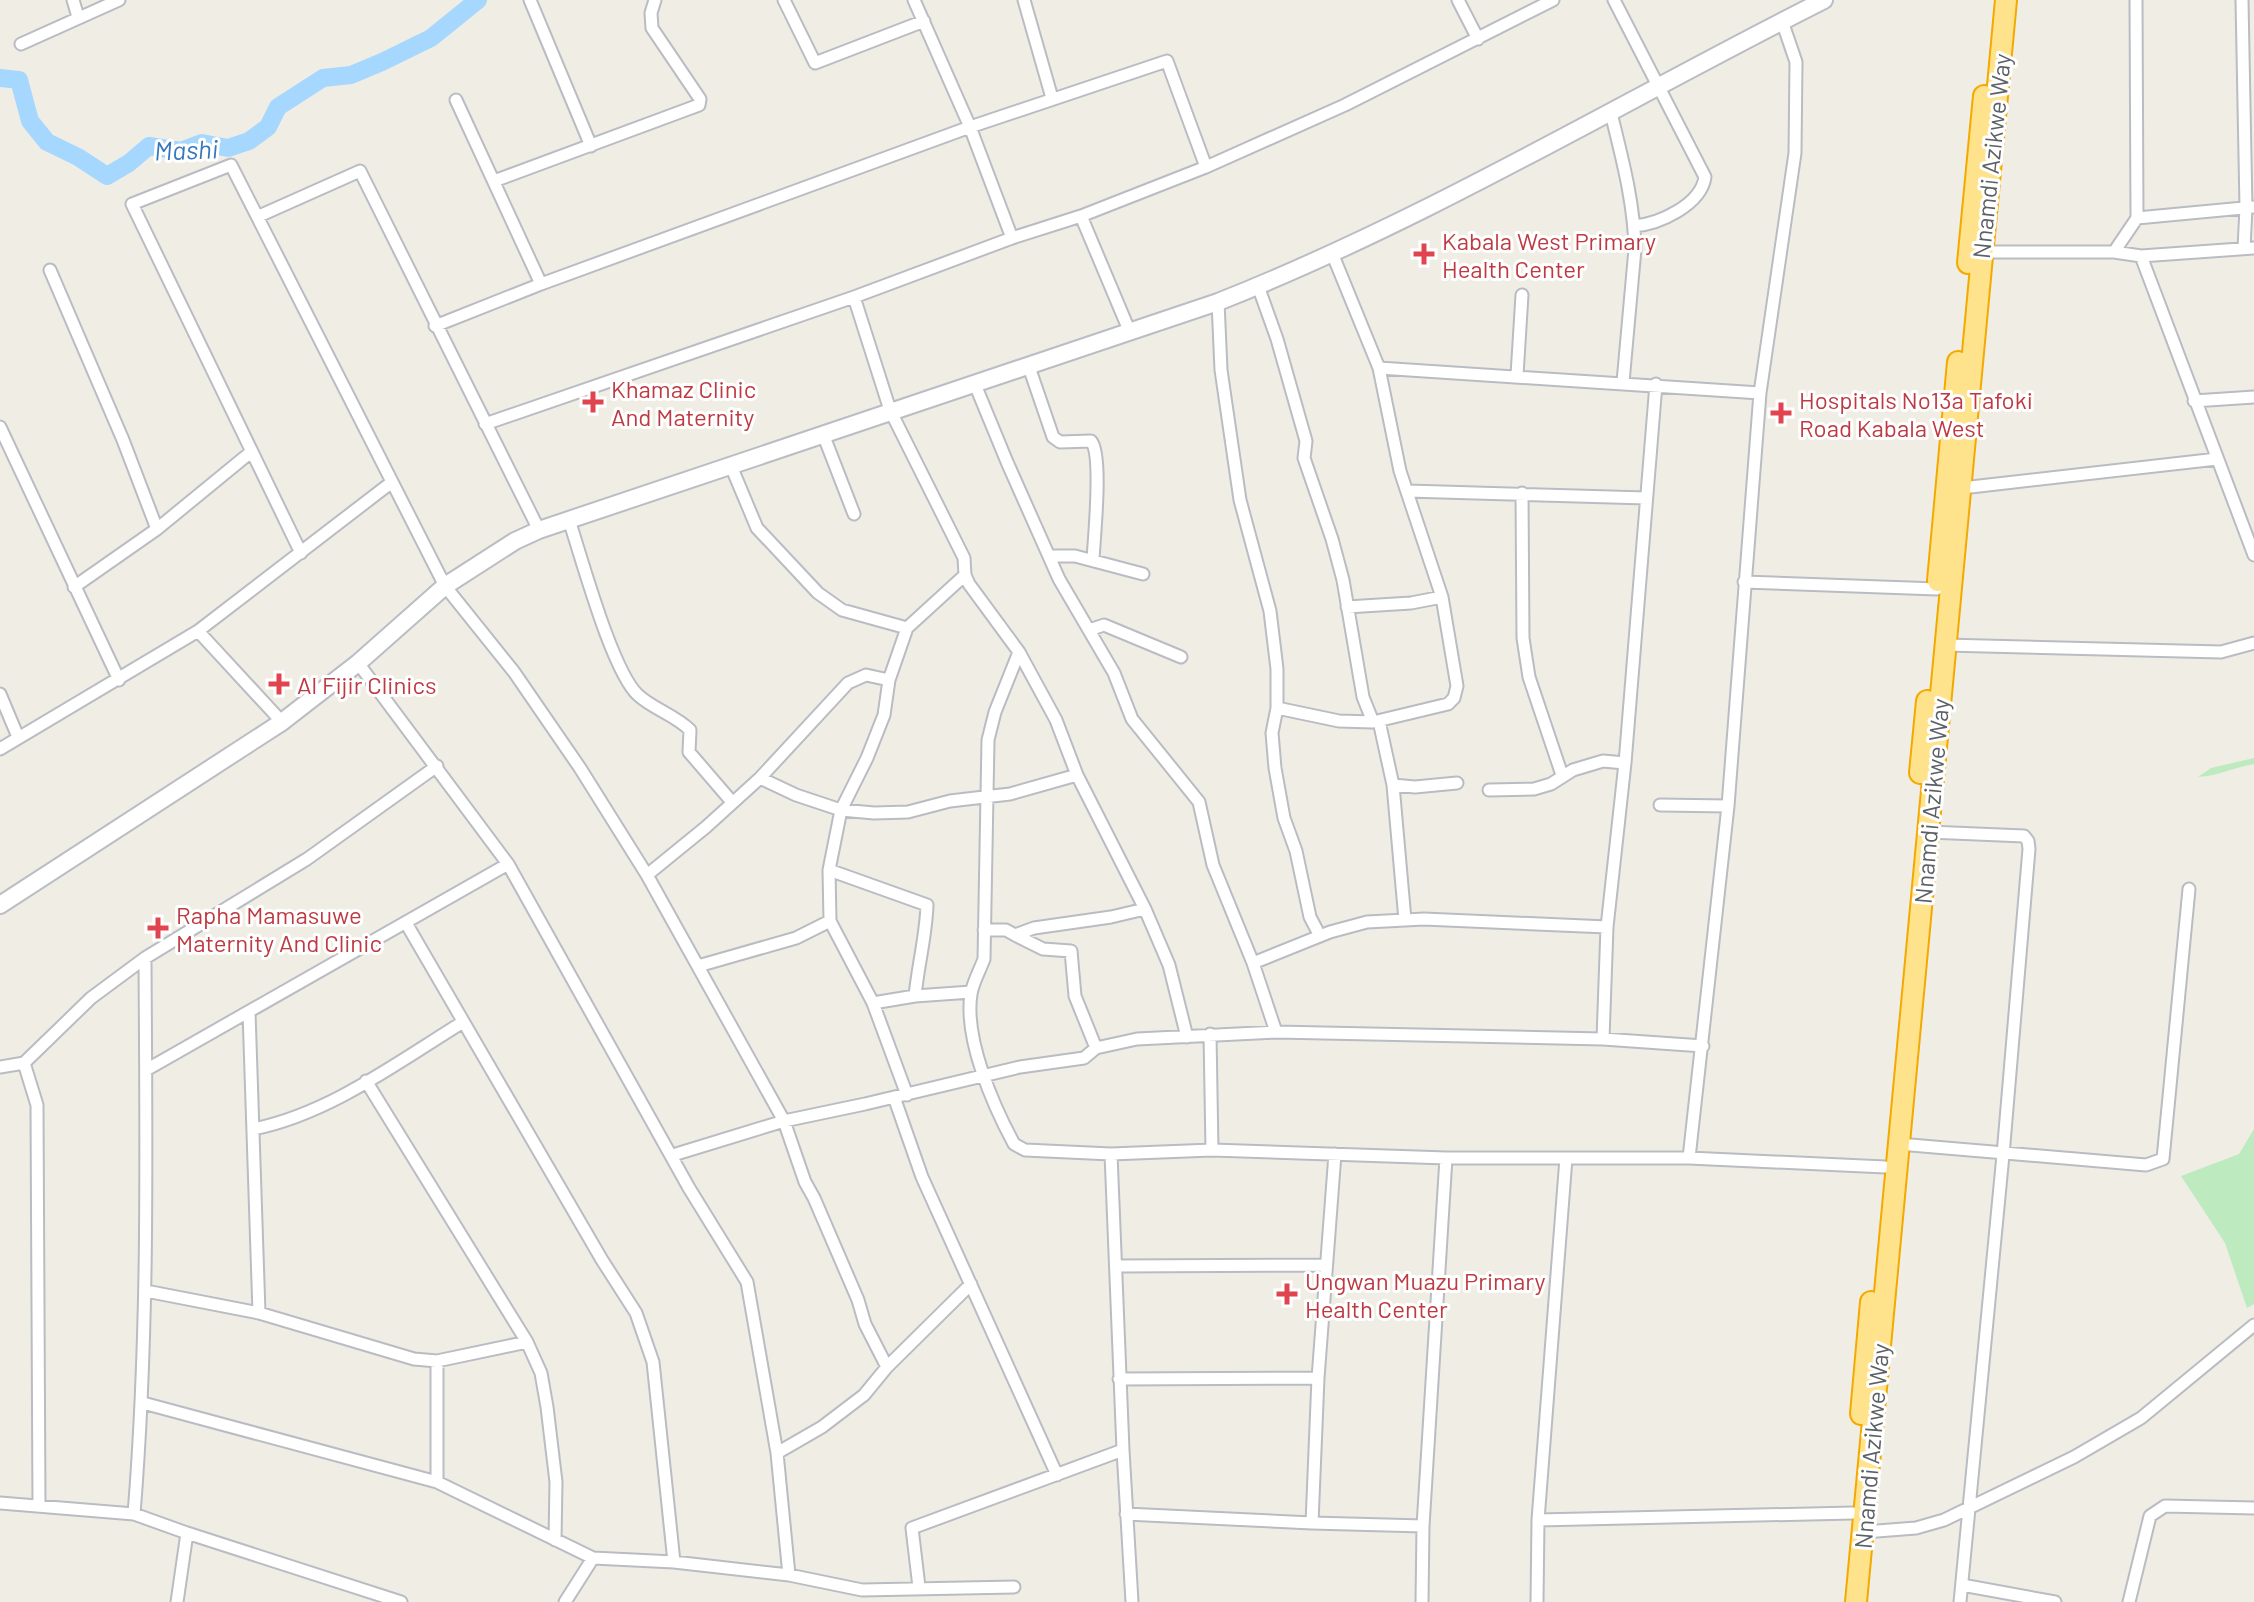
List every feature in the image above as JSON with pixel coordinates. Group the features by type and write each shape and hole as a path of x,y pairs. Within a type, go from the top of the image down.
{"highway":[{"name":"Nnamdi Azikwe Way","path":"1845,1602 1993,0"},
{"name":"Nnamdi Azikwe Way","path":"1856,1602 2006,0"}],"street":[{"path":"73,0 78,17"},
{"path":"21,44 119,0"},
{"path":"530,0 591,146"},
{"path":"494,181 694,108 700,103 652,28 651,13 655,0"},
{"path":"784,0 815,63 924,21"},
{"path":"914,0 970,127 1012,238"},
{"path":"1024,0 1052,98"},
{"path":"1458,0 1478,39"},
{"path":"485,424 854,297 1012,238 1081,216 1206,167 1345,105 1553,0"},
{"path":"1614,0 1705,177 1703,187 1674,213 1651,225 1634,226"},
{"path":"0,905 282,722 358,663 445,586 515,541 539,530 1258,286 1471,186 1824,0"},
{"path":"2114,252 2137,218 2136,0"},
{"path":"1982,252 2114,252 2141,256 2249,248 2246,6"},
{"path":"1689,1158 1728,806 1760,393 1795,153 1796,62 1782,21"},
{"path":"435,326 541,284 970,127 1167,61 1206,167"},
{"path":"456,100 541,284"},
{"path":"1611,113 1634,226 1635,249 1623,382"},
{"path":"301,553 132,204 231,165 445,586 514,672 580,768 647,875 784,1121 805,1182 858,1300 865,1324 887,1367"},
{"path":"259,216 360,171 539,530"},
{"path":"2137,218 2250,207"},
{"path":"1081,216 1129,330"},
{"path":"1277,708 1339,721 1376,722 1448,704 1454,698 1457,686 1442,597 1388,421 1379,368 1332,253"},
{"path":"2141,256 2217,459 2251,533 2254,555"},
{"path":"50,270 123,440 157,529"},
{"path":"1258,286 1306,441 1304,458 1332,539 1363,697 1376,722 1393,785 1405,920"},
{"path":"1517,375 1522,295"},
{"path":"854,297 890,410 964,558 965,575 1019,652 1056,720 1077,775 1145,909 1169,965 1187,1037"},
{"path":"1218,302 1221,370 1240,500 1270,611 1277,669 1277,708 1272,733 1275,768 1284,818 1296,851 1310,917 1320,936"},
{"path":"1028,364 1053,437 1060,442 1091,441 1095,446 1097,482 1093,560"},
{"path":"1379,368 1760,393"},
{"path":"974,382 1069,598 1114,673 1132,719 1199,802 1213,865 1253,963 1276,1032"},
{"path":"1603,1039 1607,927 1625,763 1656,384"},
{"path":"2194,401 2254,397"},
{"path":"823,434 854,514"},
{"path":"2,435 119,680"},
{"path":"74,587 157,529 251,452"},
{"path":"1962,488 2217,459"},
{"path":"731,466 757,528 818,593 842,610 907,628"},
{"path":"0,749 198,631 392,482"},
{"path":"1408,491 1646,498"},
{"path":"1522,493 1523,638 1529,677 1562,775"},
{"path":"569,520 622,672 638,695 690,730 689,752 732,802"},
{"path":"1050,556 1075,556 1143,574"},
{"path":"965,575 907,628 889,680 884,715 841,810 829,870 830,921 873,1003 922,1177 1057,1475"},
{"path":"1744,582 1937,589"},
{"path":"1347,607 1411,603 1442,597"},
{"path":"1089,630 1104,625 1181,657"},
{"path":"198,631 282,722"},
{"path":"1945,645 2221,652 2254,643"},
{"path":"1019,652 995,712 988,740 984,959 971,992 970,1025 985,1076 1014,1144 1025,1150 1111,1154 1212,1150 1446,1158 1689,1158 1885,1167"},
{"path":"358,663 508,864 689,1188 747,1282 777,1453 789,1575"},
{"path":"647,875 760,778 848,683 866,675 889,680"},
{"path":"0,694 18,737"},
{"path":"1489,790 1534,789 1551,784 1562,775 1603,761 1625,763"},
{"path":"0,1067 24,1063 91,998 145,958 307,859 437,766"},
{"path":"760,778 796,795 841,810 874,813 908,812 950,801 987,798 1032,789 1077,775"},
{"path":"1393,785 1415,787 1457,783"},
{"path":"1660,805 1728,806"},
{"path":"1929,832 2013,834 2024,836 2028,841 2003,1155 1960,1602"},
{"path":"146,1070 508,864"},
{"path":"829,870 927,905 915,996"},
{"path":"1899,1144 2146,1165 2163,1159 2189,889"},
{"path":"1015,935 1034,928 1145,909"},
{"path":"1253,963 1320,936 1367,922 1405,920 1607,927"},
{"path":"698,966 796,938 830,921"},
{"path":"406,923 636,1313 653,1362 674,1562"},
{"path":"984,930 1006,930 1043,949 1071,951 1075,996 1096,1048"},
{"path":"134,1514 143,1403 146,1291 145,958"},
{"path":"873,1003 971,992"},
{"path":"249,1012 259,1313"},
{"path":"253,1129 282,1123 366,1081 463,1022"},
{"path":"673,1155 784,1121 1020,1067 1084,1058 1096,1048 1137,1039 1276,1032 1603,1039 1703,1046"},
{"path":"1210,1034 1212,1150"},
{"path":"24,1063 37,1105 39,1506"},
{"path":"366,1081 527,1342 541,1373 556,1482 555,1540"},
{"path":"1111,1154 1119,1379 1132,1602"},
{"path":"1312,1523 1318,1378 1335,1154"},
{"path":"1422,1602 1423,1526 1446,1158"},
{"path":"1537,1602 1538,1520 1566,1158"},
{"path":"1117,1266 1326,1265"},
{"path":"777,1453 822,1427 854,1403 971,1284"},
{"path":"146,1291 259,1313 414,1359 437,1361 527,1342"},
{"path":"1864,1532 1916,1528 1970,1508 2074,1457 2141,1418 2254,1325"},
{"path":"437,1361 437,1482"},
{"path":"1119,1379 1318,1378"},
{"path":"143,1403 437,1482 593,1558 674,1562 789,1575 862,1590 1014,1587"},
{"path":"919,1587 912,1528 1123,1450"},
{"path":"0,1503 134,1514 401,1602"},
{"path":"2129,1602 2150,1516 2156,1509 2165,1506 2254,1508"},
{"path":"1538,1520 1853,1513"},
{"path":"1126,1514 1423,1526"},
{"path":"177,1602 187,1533"},
{"path":"565,1602 593,1558"},
{"path":"1962,1585 2055,1602"},
{"path":"862,1590 867,1602"}],"green space":[{"path":"2254,758 2254,764 2198,777 2211,768"},
{"path":"2254,1129 2254,1304 2247,1308 2225,1243 2181,1176 2239,1154"}],"waterway":[{"name":"Mashi","path":"0,78 19,80 30,121 47,142 107,176 149,146 181,151 202,143 228,148 249,141 268,127 278,107 323,78 351,75 431,38 478,0"}],"place":[{"name":"Kabala West Primary Health Center","path":"1424,254"},
{"name":"Khamaz Clinic And Maternity","path":"593,402"},
{"name":"Hospitals No13a Tafoki Road Kabala West","path":"1781,413"},
{"name":"Al Fijir Clinics","path":"279,684"},
{"name":"Rapha Mamasuwe Maternity And Clinic","path":"158,928"},
{"name":"Ungwan Muazu Primary Health Center","path":"1287,1294"}]}
